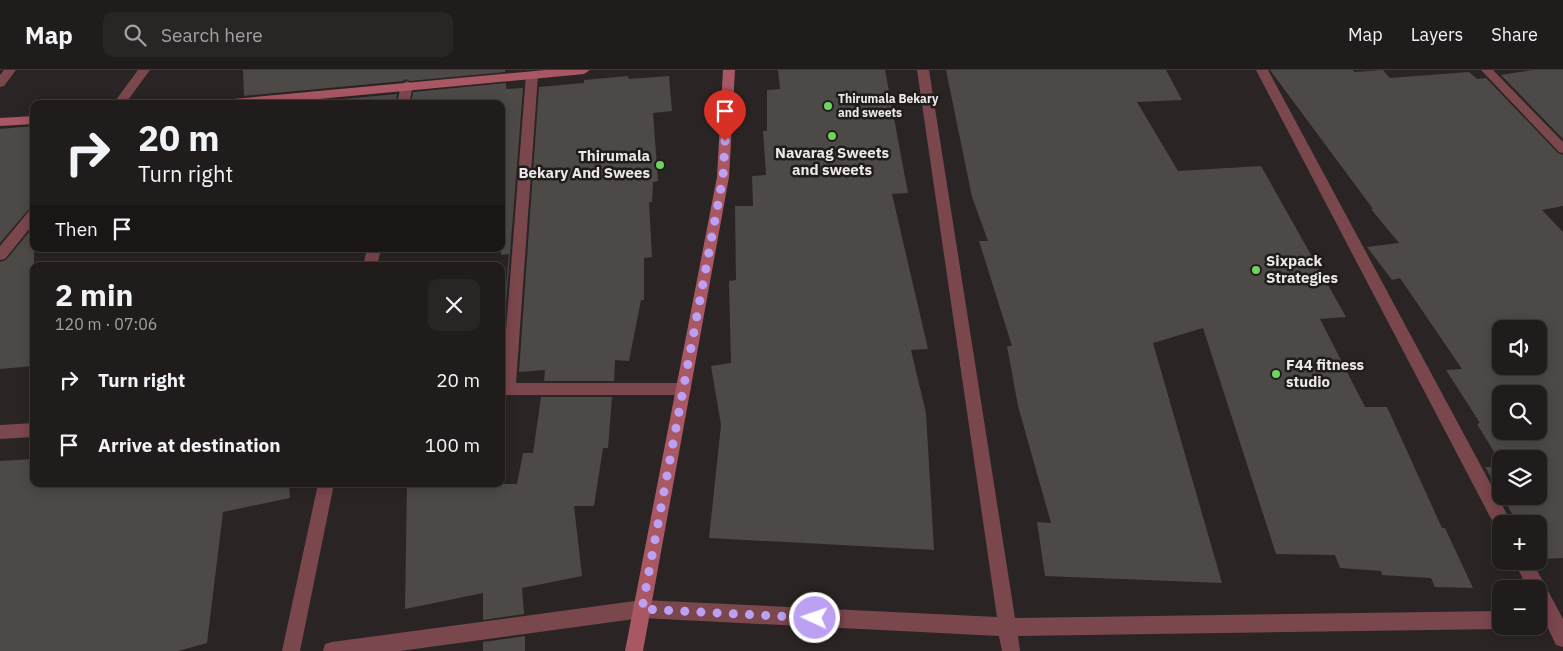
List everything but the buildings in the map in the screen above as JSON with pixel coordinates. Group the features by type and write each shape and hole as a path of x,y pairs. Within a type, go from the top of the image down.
{"street":[{"path":"0,83 10,70"},
{"path":"122,100 144,70"},
{"path":"264,100 584,70"},
{"path":"634,651 723,177 729,70"},
{"path":"923,70 1011,651"},
{"path":"1262,70 1498,515"},
{"path":"1487,70 1563,149"},
{"path":"532,75 505,389 683,389"},
{"path":"405,100 407,86"},
{"path":"0,122 30,120"},
{"path":"0,255 30,219"},
{"path":"0,432 30,430"},
{"path":"291,651 325,487"},
{"path":"332,651 642,609 1007,627 1492,620"},
{"path":"1552,620 1563,638"}],"place":[{"name":"Thirumala Bekary and sweets","path":"828,106"},
{"name":"Navarag Sweets and sweets","path":"832,136"},
{"name":"Thirumala Bekary And Swees","path":"660,165"},
{"name":"Sixpack Strategies","path":"1256,270"},
{"name":"F44 fitness studio","path":"1276,374"}],"route":[{"path":"725,141 723,177 642,609 815,618"}]}
